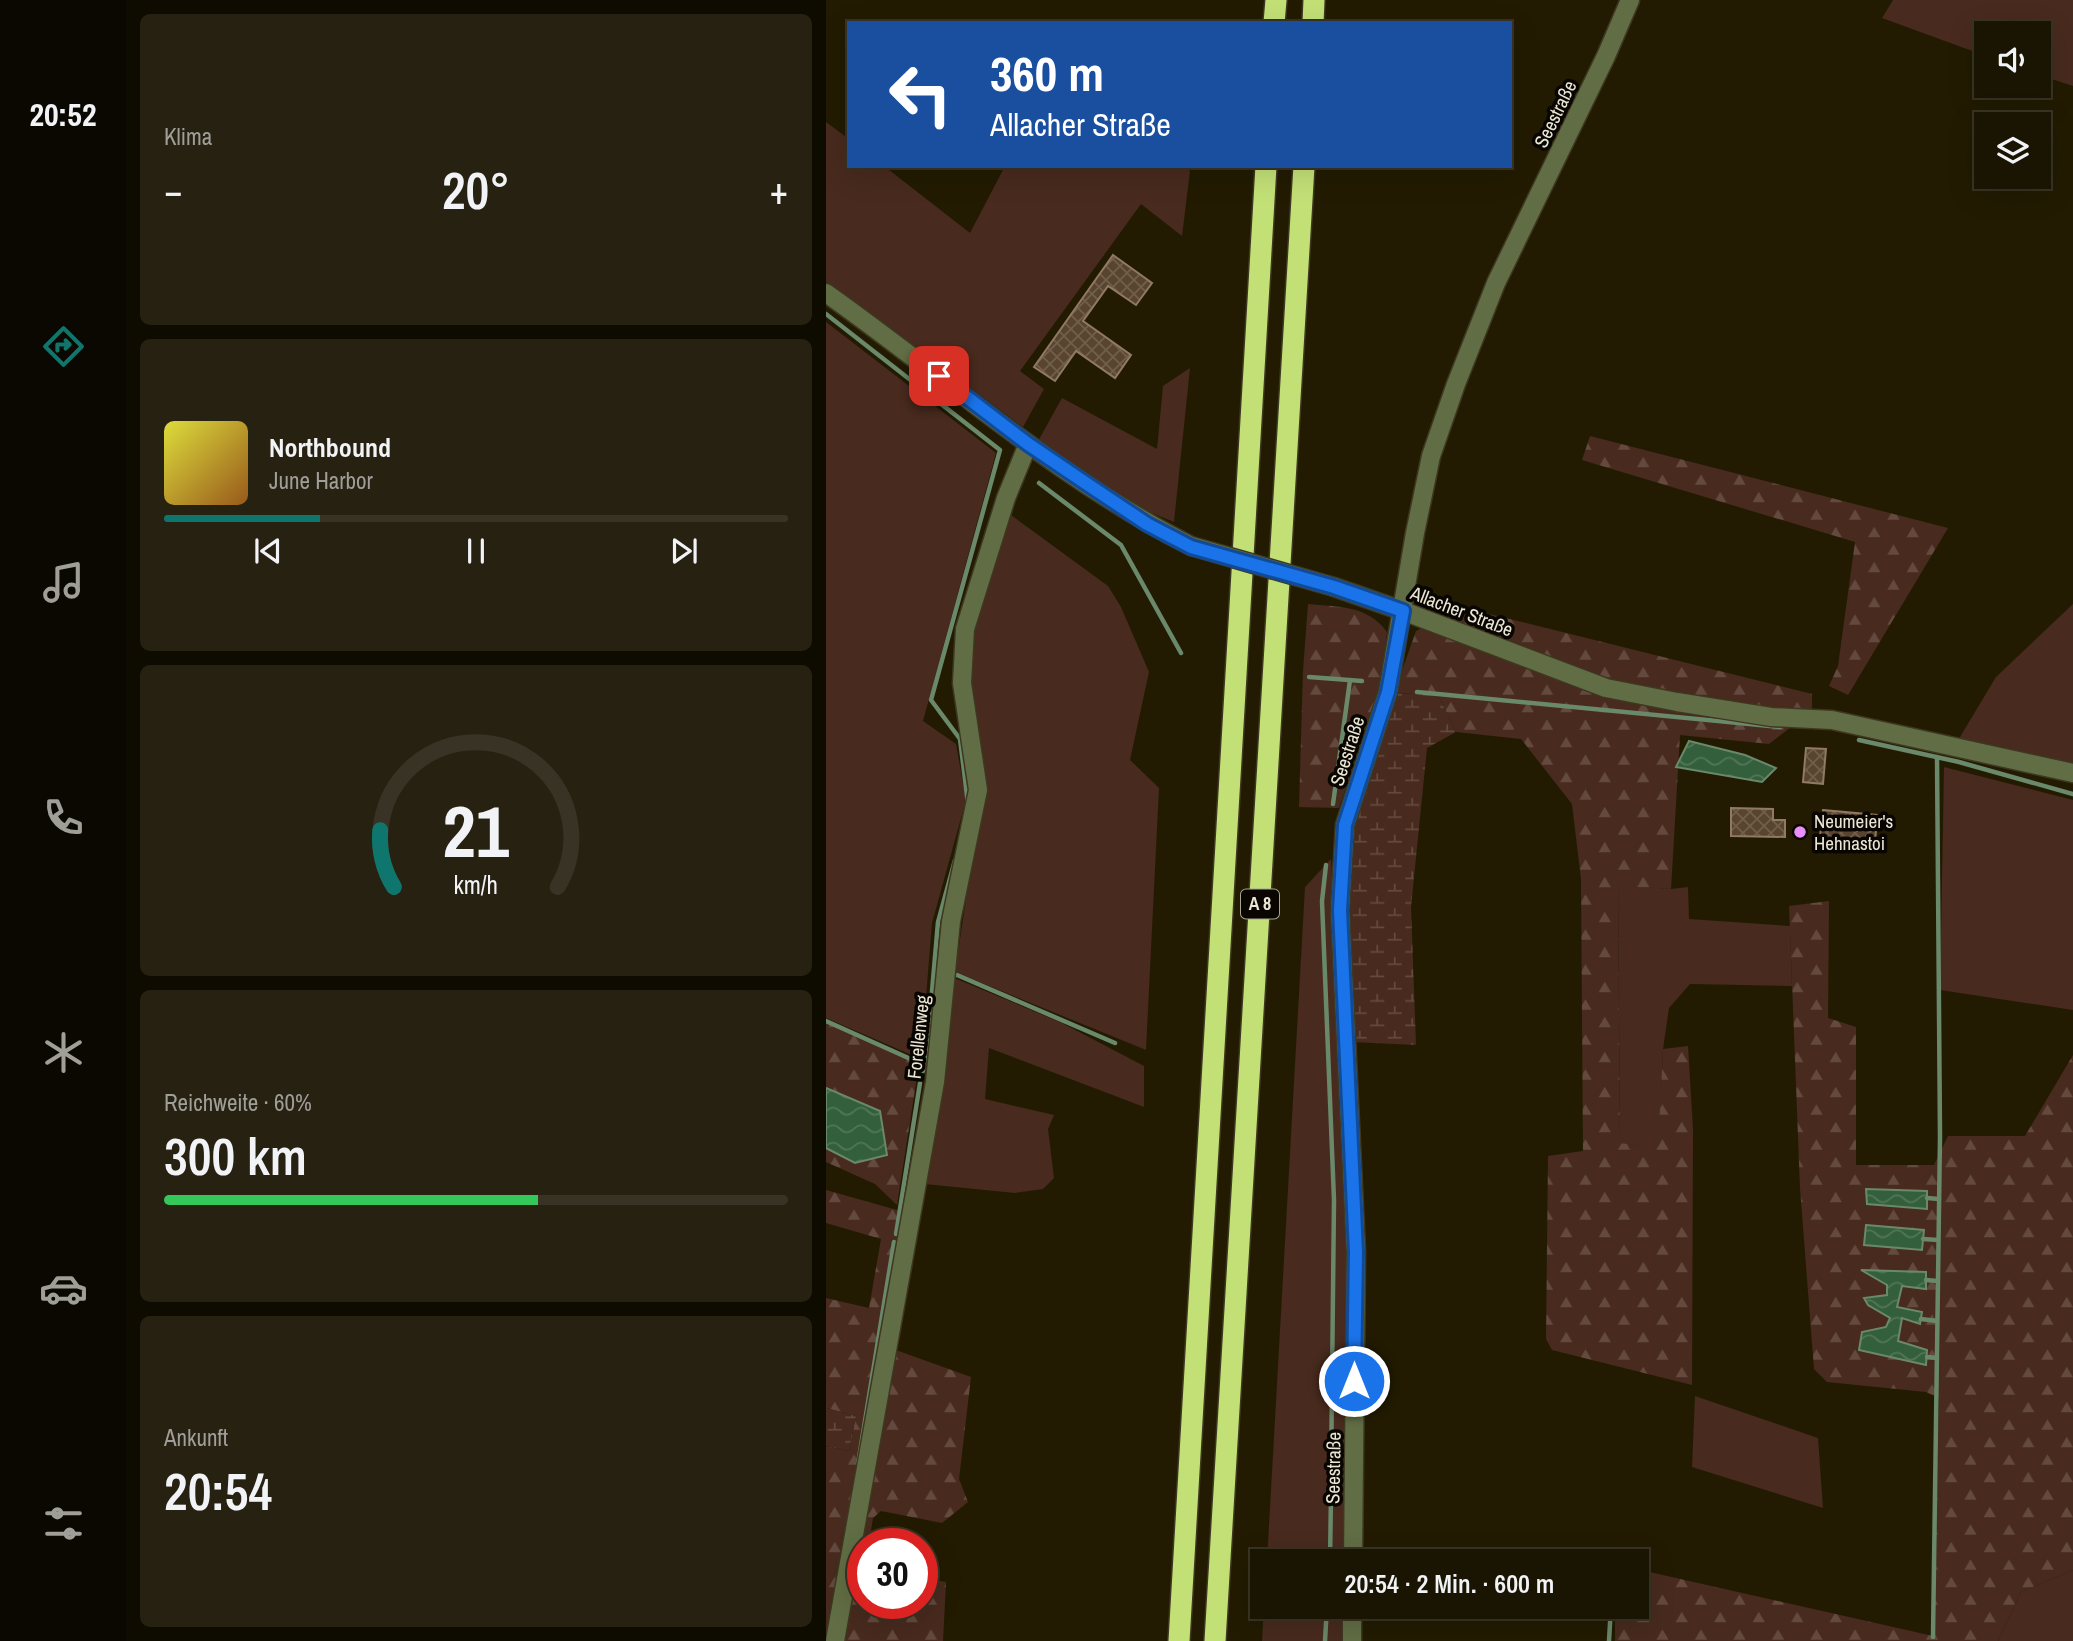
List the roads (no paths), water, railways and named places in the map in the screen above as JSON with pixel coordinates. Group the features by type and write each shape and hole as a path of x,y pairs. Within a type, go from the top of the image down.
{"highway":[{"path":"1274,21 1276,0"},
{"path":"1313,21 1314,0"},
{"name":"A 8","path":"1179,1641 1266,168"},
{"name":"A 8","path":"1215,1641 1304,168"}],"street":[{"name":"Seestraße","path":"1353,1549 1356,1252 1340,910 1345,825 1388,692 1431,456 1496,283 1600,69 1630,0"},
{"name":"Allacher Straße","path":"826,293 1028,444 1147,524 1191,547 1334,587 1606,688 1771,717 1832,720 2073,773"},
{"name":"Forellenweg","path":"835,1641 935,1082 951,921 978,790 962,683 965,629 1006,498 1028,444"},
{"path":"1352,1619 1352,1641"}],"water":[{"path":"1689,741 1745,755 1776,768 1762,782 1676,767"},
{"path":"826,1088 880,1111 887,1155 855,1163 826,1148"},
{"path":"1866,1189 1927,1191 1927,1209 1867,1204"},
{"path":"1866,1225 1924,1230 1922,1250 1864,1245"},
{"path":"1861,1270 1926,1272 1926,1289 1902,1286 1897,1307 1922,1312 1920,1324 1902,1318 1898,1341 1927,1350 1926,1365 1859,1350 1862,1332 1886,1327 1890,1318 1868,1305 1864,1298 1887,1295 1887,1285"}],"waterway":[{"path":"826,314 1000,450 931,700 960,739 968,804"},
{"path":"1039,483 1121,545 1181,653"},
{"path":"1309,677 1362,681"},
{"path":"1333,804 1350,680"},
{"path":"1417,692 1780,727"},
{"path":"1859,740 1959,762 2073,794"},
{"path":"1933,1637 1940,1137 1937,757"},
{"path":"923,1071 938,922 955,860"},
{"path":"1326,865 1322,901 1334,1200 1331,1476"},
{"path":"957,975 1115,1043"},
{"path":"826,1021 924,1065"},
{"path":"896,1234 920,1083"},
{"path":"1927,1198 1939,1199"},
{"path":"1923,1239 1938,1240"},
{"path":"858,1464 894,1242"},
{"path":"1926,1280 1938,1281"},
{"path":"1921,1319 1937,1321"},
{"path":"1927,1357 1937,1358"},
{"path":"1330,1549 1331,1495"},
{"path":"1325,1641 1326,1619"},
{"path":"1609,1641 1610,1619"}],"place":[{"name":"Neumeier's Hehnastoi","path":"1800,832"}]}
